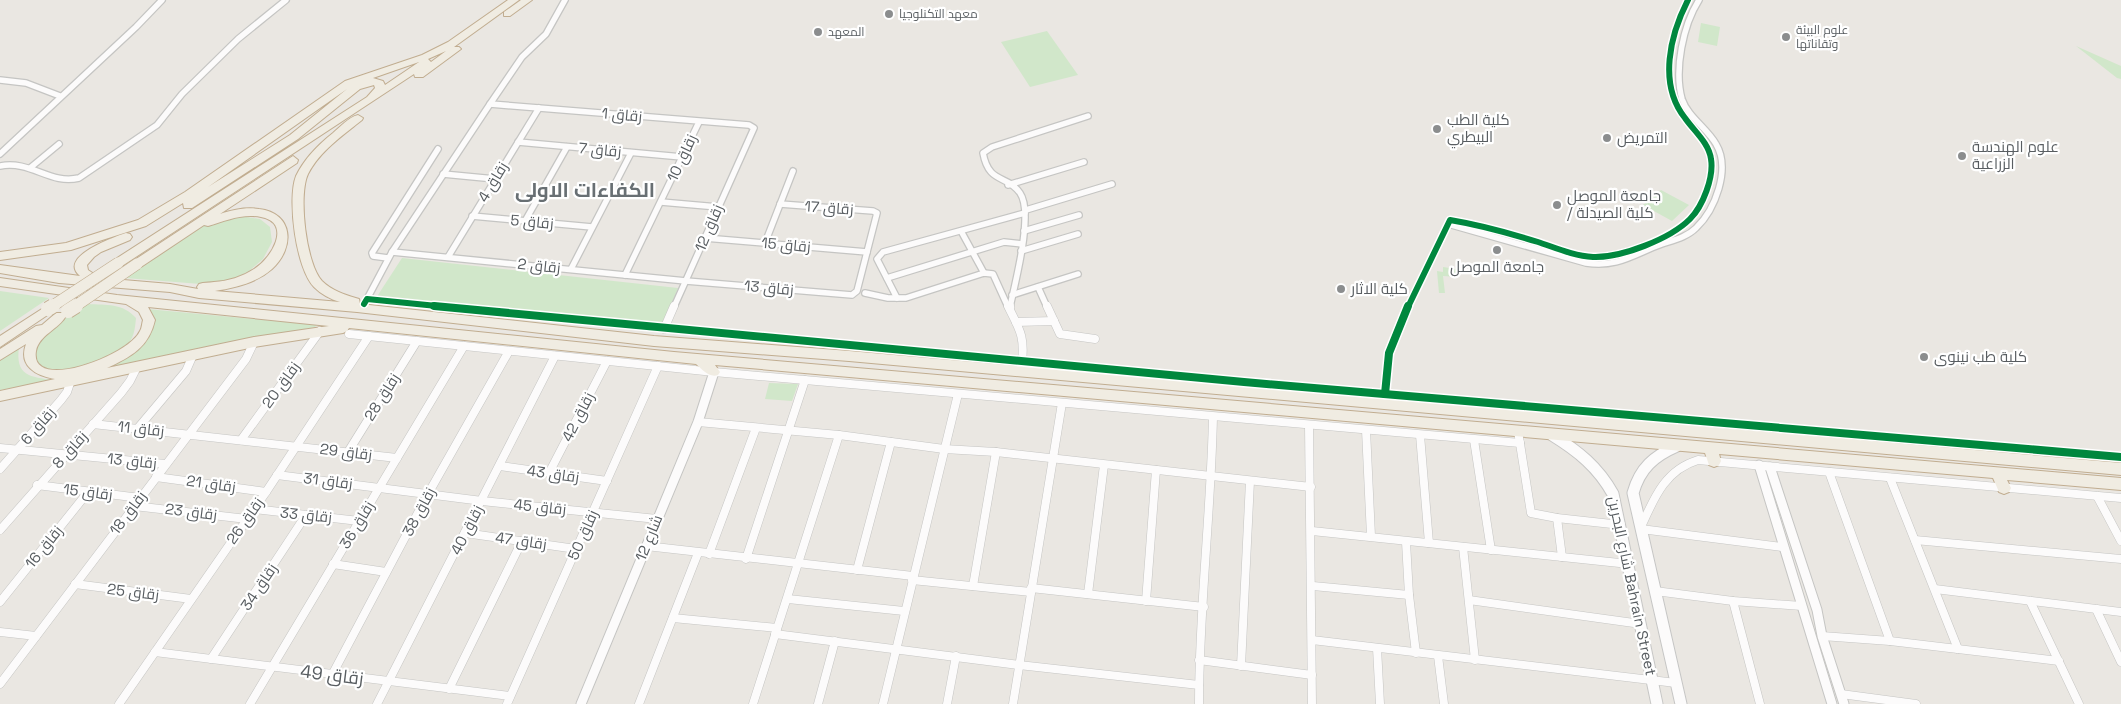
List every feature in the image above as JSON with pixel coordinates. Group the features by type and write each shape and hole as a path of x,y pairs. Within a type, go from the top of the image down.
{"highway":[{"path":"0,342 48,308 118,263 356,114 514,0"},
{"path":"0,356 181,236 356,114 527,0"},
{"path":"0,256 67,247 142,223 189,195 349,83 425,57 451,44"},
{"path":"104,283 82,272 81,264 89,254 148,228 179,211 294,137 356,87 371,81 379,83 379,90 326,145 307,168 299,185 299,205 305,260 309,272 318,284 334,296 366,301 408,314"},
{"path":"0,269 104,283 170,288 216,288 238,282 255,274 269,263 278,252 282,241 282,231 278,222 268,216 254,212 227,215 181,236"},
{"path":"0,283 372,331 682,363 698,358 759,363 1213,403 1450,431 1519,437 1552,435 1677,446 1713,455 1997,473 2121,484"},
{"path":"170,288 200,294 658,341 850,351 1214,389 1377,396 1698,426 2121,470"},
{"path":"64,314 36,337 30,354 34,366 40,371 57,374 93,369 129,352 138,344 148,330 149,318 143,309 117,299"},
{"path":"577,333 583,321"},
{"path":"0,396 254,342 320,330 372,331"},
{"path":"698,358 714,372"},
{"path":"753,375 759,363"},
{"path":"1213,403 1214,389"},
{"path":"2096,467 2104,483"},
{"path":"1997,473 2004,488"}],"main road":[{"name":"شارع البحرين Bahrain Street","path":"1552,435 1577,450 1596,467 1613,494 1657,704"},
{"name":"شارع البحرين Bahrain Street","path":"1677,446 1650,460 1638,474 1633,493 1681,704"}],"street":[{"path":"0,154 136,27 162,0"},
{"path":"0,166 16,163 66,181 82,176 157,125 182,94 238,39 286,0"},
{"path":"565,0 546,34 522,57 443,174 390,255 366,301 664,329 850,351 1022,362 1377,396 1389,353 1400,325 1449,222"},
{"path":"1449,222 1494,228 1570,252 1596,258 1629,250 1673,231 1688,221 1694,214 1710,176 1711,161 1706,146 1680,111 1672,94 1670,83 1672,42 1680,16 1688,0"},
{"path":"1449,222 1580,262 1599,265 1622,262 1683,236 1697,227 1706,216 1712,202 1720,176 1722,161 1718,148 1689,112 1682,99 1680,87 1683,45 1689,18 1700,0"},
{"path":"1672,42 1683,45"},
{"path":"0,80 26,83 60,96"},
{"name":"زقاق 1","path":"490,104 749,126 754,128"},
{"name":"زقاق 4","path":"448,257 540,108"},
{"path":"1010,308 1024,231 1025,212 1020,193 990,172 984,163 983,153 992,147 1088,116"},
{"name":"زقاق 10","path":"625,275 699,122"},
{"name":"زقاق 12","path":"664,329 754,128"},
{"name":"زقاق 7","path":"518,142 682,158"},
{"path":"30,168 59,144"},
{"path":"525,221 566,147"},
{"path":"390,255 377,257 373,256 372,253 438,149"},
{"path":"571,269 630,153"},
{"path":"1008,185 1084,162"},
{"path":"765,243 793,171"},
{"path":"443,174 495,179"},
{"path":"896,298 877,258 883,252 1025,212 1112,184"},
{"path":"660,202 718,207"},
{"name":"زقاق 17","path":"780,204 873,211 877,213 867,252"},
{"path":"1024,231 1079,215"},
{"name":"زقاق 5","path":"472,216 592,227"},
{"path":"1688,221 1697,227"},
{"path":"961,231 984,273"},
{"path":"887,278 1004,242 1021,248 1078,234"},
{"name":"زقاق 15","path":"705,238 867,252"},
{"name":"زقاق 13","path":"686,281 852,295 857,291 867,252"},
{"name":"زقاق 2","path":"390,255 448,257 686,281"},
{"path":"865,293 906,298 984,273 994,274 1023,342 1022,362"},
{"path":"1012,295 1078,274"},
{"path":"1038,287 1060,334 1095,339"},
{"path":"1016,322 1054,321"},
{"name":"زقاق 20","path":"241,440 320,330"},
{"path":"349,334 372,331 417,341 464,346 496,344 509,351 556,356 658,366 682,363 714,372 1420,435 1450,431 1474,440 1519,437 1531,513 1620,525"},
{"name":"زقاق 26","path":"119,704 266,492 372,331"},
{"name":"زقاق 28","path":"348,452 417,341"},
{"name":"زقاق 18","path":"0,684 250,354 254,342"},
{"name":"زقاق 36","path":"250,704 464,346"},
{"name":"زقاق 38","path":"332,675 428,494 509,351"},
{"path":"138,428 186,371 193,355"},
{"name":"زقاق 40","path":"377,704 556,356"},
{"name":"زقاق 42","path":"549,473 607,361"},
{"name":"زقاق 50","path":"508,700 658,366"},
{"name":"زقاق 8","path":"0,530 37,486 68,454 132,378 137,367"},
{"name":"شارع 12","path":"581,704 698,422 714,372"},
{"name":"زقاق 6","path":"0,469 61,400 67,392 71,380"},
{"path":"746,559 805,380"},
{"path":"883,704 958,394"},
{"path":"1013,704 1062,403"},
{"path":"1199,704 1199,660 1212,476 1213,416"},
{"path":"698,422 838,435 944,449 996,452 1312,487"},
{"name":"زقاق 11","path":"93,424 241,440"},
{"path":"1309,425 1312,487 1312,704"},
{"path":"1698,426 2121,456"},
{"path":"709,554 756,428"},
{"path":"1366,430 1370,536"},
{"path":"753,704 788,599 797,564 838,435"},
{"path":"1420,435 1429,543"},
{"name":"زقاق 29","path":"241,440 398,458"},
{"path":"1474,440 1490,550"},
{"path":"856,570 891,442"},
{"path":"0,448 68,454"},
{"path":"972,586 996,452"},
{"name":"زقاق 13","path":"68,454 165,464"},
{"path":"1782,547 1641,528 1662,483 1675,470 1691,461 1713,455 1764,466 2121,498"},
{"path":"1088,594 1104,464"},
{"name":"زقاق 43","path":"500,466 607,481"},
{"path":"1764,466 1782,547 1832,704"},
{"path":"1764,466 1817,610 1822,636 1842,699 1916,704"},
{"path":"1146,601 1156,470"},
{"path":"1829,472 1890,641"},
{"name":"زقاق 31","path":"277,475 428,494"},
{"name":"زقاق 21","path":"156,477 266,492"},
{"path":"1890,478 1958,649"},
{"path":"1241,666 1250,481"},
{"name":"زقاق 15","path":"37,486 140,498"},
{"name":"زقاق 16","path":"0,602 88,492"},
{"name":"زقاق 45","path":"428,494 657,519"},
{"path":"2097,496 2121,541"},
{"name":"زقاق 23","path":"134,506 247,519"},
{"name":"زقاق 33","path":"254,509 359,521"},
{"name":"زقاق 34","path":"211,659 306,515"},
{"path":"1557,518 1562,557"},
{"path":"1312,531 1629,564"},
{"name":"زقاق 47","path":"465,533 576,549"},
{"path":"1915,540 2121,559"},
{"path":"449,689 522,541"},
{"path":"1406,542 1409,595 1416,653"},
{"path":"646,546 746,559 856,570 972,586 1088,594 1204,607"},
{"path":"1462,547 1475,660"},
{"path":"639,704 698,553"},
{"path":"333,564 386,572"},
{"name":"زقاق 25","path":"75,584 191,599"},
{"path":"1313,586 1409,595"},
{"path":"1935,590 2121,612"},
{"path":"1654,591 1733,601 1802,606"},
{"path":"788,599 904,611"},
{"path":"1469,600 1641,624"},
{"path":"1733,601 1760,704"},
{"path":"2030,601 2079,704"},
{"path":"2096,609 2121,662"},
{"path":"673,618 1019,665 1199,685"},
{"path":"0,632 36,636"},
{"path":"1822,636 1890,641 2059,661"},
{"path":"1312,640 1676,683"},
{"path":"818,704 835,641"},
{"path":"1376,648 1380,704"},
{"name":"زقاق 49","path":"154,652 449,689 508,700"},
{"path":"947,704 956,656"},
{"path":"1438,656 1444,704"},
{"path":"1199,660 1312,675"}],"green space":[{"path":"1701,23 1720,27 1717,46 1698,42"},
{"path":"1047,31 1078,75 1030,87 1001,42"},
{"path":"2076,46 2121,66 2121,79 2117,78"},
{"path":"1661,190 1689,205 1672,221 1643,205"},
{"path":"240,216 260,219 270,227 272,242 263,259 249,271 230,281 213,285 125,278 197,229 212,222"},
{"path":"402,258 678,288 663,326 376,298"},
{"path":"1443,267 1456,269 1457,277 1443,276 1445,293 1439,293 1437,271 1443,272"},
{"path":"0,291 49,298 0,331"},
{"path":"88,304 120,307 136,318 134,334 128,344 117,353 95,363 70,369 57,370 36,366 36,342 55,325"},
{"path":"147,309 317,325 315,327 100,370 142,341"},
{"path":"19,347 19,364 26,373 38,378 54,380 0,390 0,359"},
{"path":"769,383 798,384 792,401 765,399"}],"cycle path":[{"path":"1385,394 1389,353 1399,325 1450,220 1494,229 1575,254 1597,257 1619,253 1646,244 1682,226 1694,214 1708,182 1711,159 1706,146 1680,112 1674,100 1670,86 1669,71 1673,40 1688,0"},
{"path":"364,304 367,299 1024,362 2121,457"}],"place":[{"name":"معهد التكنلوجيا","path":"889,14"},
{"name":"المعهد","path":"818,32"},
{"name":"علوم البيئة وتقاناتها","path":"1786,37"},
{"name":"كلية الطب البيطري","path":"1437,129"},
{"name":"التمريض","path":"1607,138"},
{"name":"علوم الهندسة الزراعية","path":"1962,156"},
{"name":"جامعة الموصل / كلية الصيدلة","path":"1557,205"},
{"name":"جامعة الموصل","path":"1497,250"},
{"name":"كلية الاثار","path":"1341,289"},
{"name":"كلية طب نينوى","path":"1924,357"}],"district":[{"name":"الكفاءات الاولى","path":"585,190"}]}
